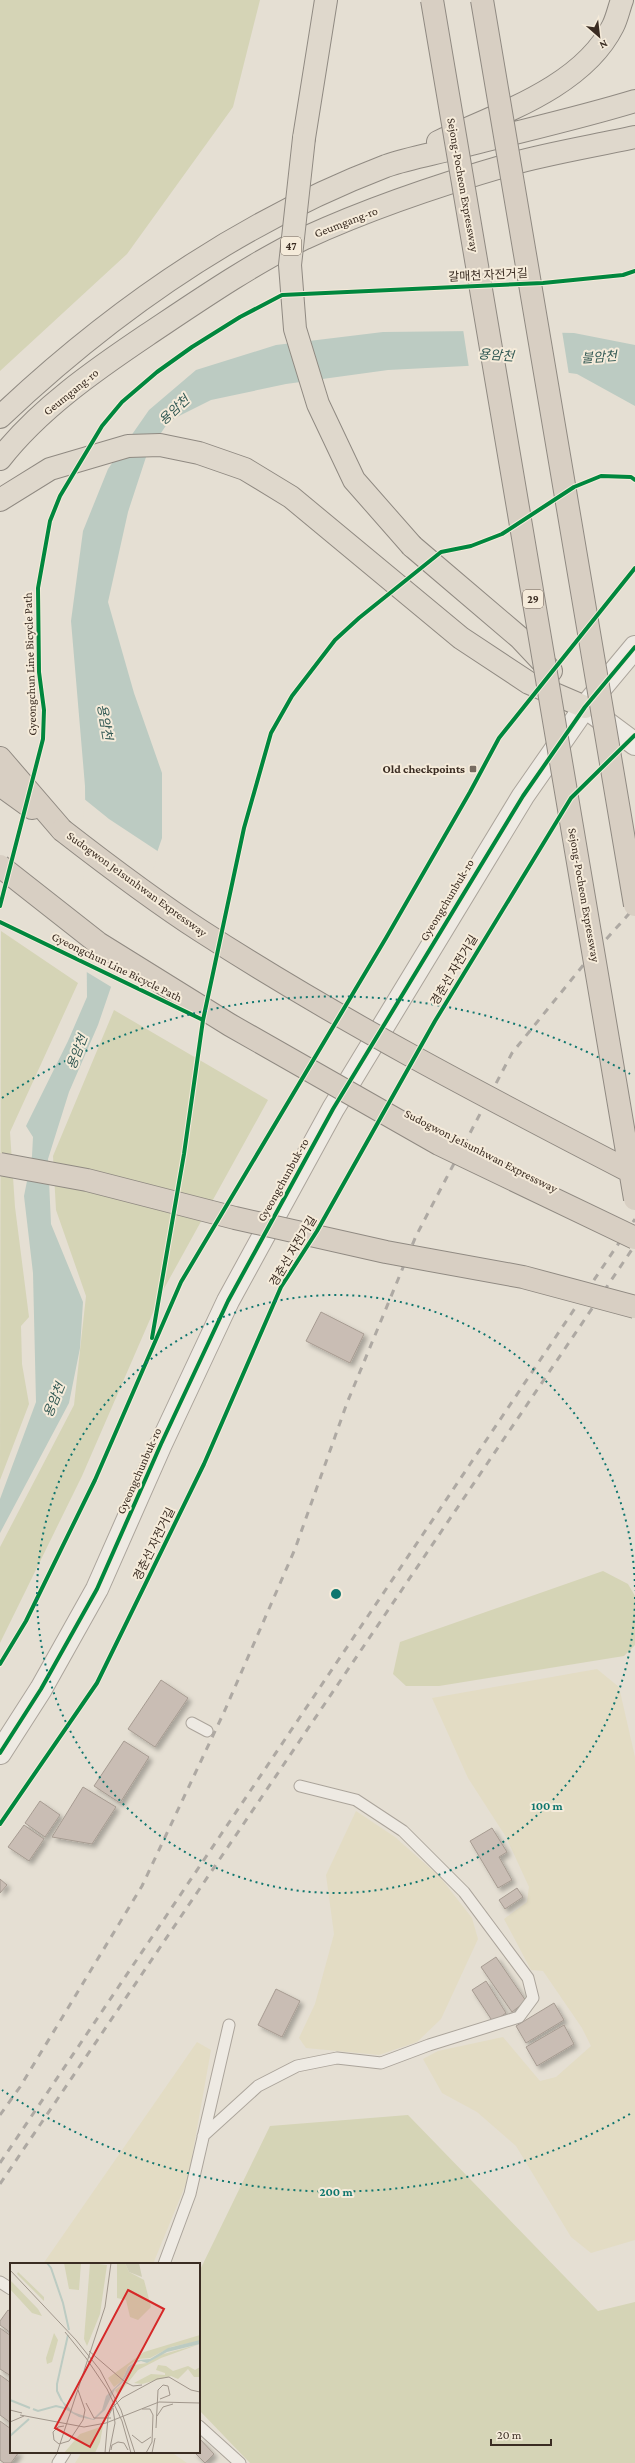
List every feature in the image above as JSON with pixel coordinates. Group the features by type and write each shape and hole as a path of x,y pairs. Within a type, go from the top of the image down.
{"highway":[{"path":"326,0 304,138 290,265 295,329 318,404 354,480 412,546 520,638 585,707"},
{"name":"Sejong-Pocheon Expressway","path":"432,0 635,1199"},
{"path":"482,0 635,905"},
{"path":"0,417 74,351 147,295 242,234 310,200 388,166 548,90 583,65 599,46 613,26 622,0"},
{"path":"388,166 635,101"},
{"name":"Geumgang-ro","path":"0,458 19,435 78,385 127,349 204,297 269,257 305,238 412,197 512,164 635,137"},
{"path":"0,500 50,469 128,446 160,445 199,453 245,469 290,497 377,571 461,638 523,679 585,707"},
{"path":"0,758 62,830"},
{"name":"Sudogwon Je1sunhwan Expressway","path":"0,785 200,930 268,973 461,1084 635,1174"},
{"name":"Sudogwon Je1sunhwan Expressway","path":"0,866 98,943 230,1025 439,1144 635,1238"},
{"path":"0,1164 87,1180 234,1218 379,1250 523,1277 635,1307"}],"street":[{"name":"Gyeongchunbuk-ro","path":"0,1753 41,1689 97,1589 161,1444 228,1300 333,1109 523,796 585,707 635,647"},
{"path":"585,707 635,744"}],"lane":[{"path":"192,1723 207,1731"},
{"path":"203,2136 258,2086 297,2066 337,2058 381,2063 429,2044 519,2017 533,1998 528,1978 464,1892 403,1831 356,1800 300,1786"},
{"path":"164,2263 190,2194 229,2025"},
{"path":"0,2282 10,2288"},
{"path":"200,2427 240,2463"},
{"path":"58,2463 64,2453"}],"shaded area":[{"path":"597,1669 619,1687 635,1757 635,2240 591,2253 571,2237 516,2146 477,2112 442,2093 423,2059 438,2051 503,2037 540,2081 556,2077 591,2046 582,2028 543,1971 531,1970 504,1919 527,1902 529,1887 506,1837 468,1778 432,1698"},
{"path":"356,1811 395,1837 440,1877 472,1918 478,1939 441,2019 417,2042 379,2055 306,2048 299,2038 315,2004 334,1934 326,1875"},
{"path":"197,2042 211,2050 188,2179 153,2263 44,2263"},
{"path":"81,2453 172,2453 187,2463 75,2463"}],"green space":[{"path":"0,0 260,0 233,107 127,254 0,371"},
{"path":"1,931 78,983 10,1132 15,1207 29,1317 21,1326 22,1364 29,1404 0,1480"},
{"path":"114,1010 268,1100 161,1294 82,1476 0,1643 0,1547 74,1405 86,1296 56,1210 53,1156"},
{"path":"603,1571 628,1584 635,1596 635,1645 624,1656 439,1686 406,1686 393,1674 400,1642"},
{"path":"408,2115 598,2311 635,2302 635,2463 250,2463 200,2411 200,2270 270,2126"}],"water":[{"path":"475,331 574,333 635,345 635,406 577,374 505,364 388,370 286,384 211,400 169,421 147,454 128,512 108,602 134,693 162,773 162,838 98,1025 69,1092 48,1159 51,1224 83,1302 80,1348 69,1403 0,1533 0,1499 36,1402 33,1273 24,1196 32,1156 33,1137 26,1126 68,1041 87,997 85,786 71,621 83,531 108,469 149,410 196,370 276,345 383,332"}],"pier":[{"path":"463,329 562,331 569,375 505,366 469,368"},
{"path":"83,798 109,819 159,852 113,988 85,971"}],"building":[{"path":"321,1312 364,1334 350,1363 306,1341"},
{"path":"161,1680 188,1698 155,1747 128,1729"},
{"path":"124,1741 149,1757 120,1803 94,1786"},
{"path":"83,1787 116,1807 92,1844 52,1837"},
{"path":"40,1801 60,1815 45,1837 25,1823"},
{"path":"24,1825 44,1839 29,1861 8,1847"},
{"path":"492,1828 507,1852 499,1857 512,1880 498,1888 470,1841"},
{"path":"0,1879 7,1885 0,1893"},
{"path":"517,1888 523,1897 505,1909 499,1900"},
{"path":"496,1957 526,2001 512,2012 481,1967"},
{"path":"486,1981 506,2013 493,2022 472,1990"},
{"path":"276,1989 300,2001 282,2037 258,2025"},
{"path":"554,2003 564,2020 526,2043 516,2026"},
{"path":"564,2025 574,2044 537,2066 526,2047"},
{"path":"8,2310 10,2311 10,2332 0,2325 0,2321"},
{"path":"0,2328 10,2335 10,2375 0,2369"},
{"path":"0,2375 10,2382 10,2422 0,2415"},
{"path":"0,2421 10,2428 10,2453 18,2453 11,2463 4,2463 0,2460"},
{"path":"200,2439 214,2454 205,2463 195,2453 200,2453"}],"railway":[{"path":"0,2115 20,2087 142,1886 225,1710 295,1549 347,1403 416,1236 512,1053 585,963 635,907"},
{"path":"0,2163 635,1219"},
{"path":"0,2184 635,1245"}],"cycle path":[{"name":"갈매천 자전거길","path":"0,906 43,739 44,710 39,672 38,588 50,521 60,496 102,426 122,402 157,372 192,347 240,317 282,295 543,283 623,275 635,271"},
{"path":"152,1338 184,1154 203,1020 244,828 271,733 292,696 335,640 359,618 441,552 471,546 502,534 574,487 601,476 631,477 635,480"},
{"path":"0,1664 26,1621 95,1480 181,1282 386,938 470,792 499,738 635,568"},
{"path":"0,1753 41,1689 97,1589 161,1444 228,1301 333,1109 523,796 585,707 635,647"},
{"name":"경춘선 자전거길","path":"0,1824 97,1683 204,1464 281,1287 317,1231 435,1021 571,798 635,735"},
{"name":"Gyeongchun Line Bicycle Path","path":"0,922 203,1020"}],"place":[{"name":"Old checkpoints","path":"473,769"}],"water label":[{"name":"용암천","path":"496,355"},
{"name":"불암천","path":"599,357"},
{"name":"용암천","path":"174,410"},
{"name":"용암천","path":"105,722"},
{"name":"용암천","path":"77,1052"},
{"name":"용암천","path":"54,1400"}]}
